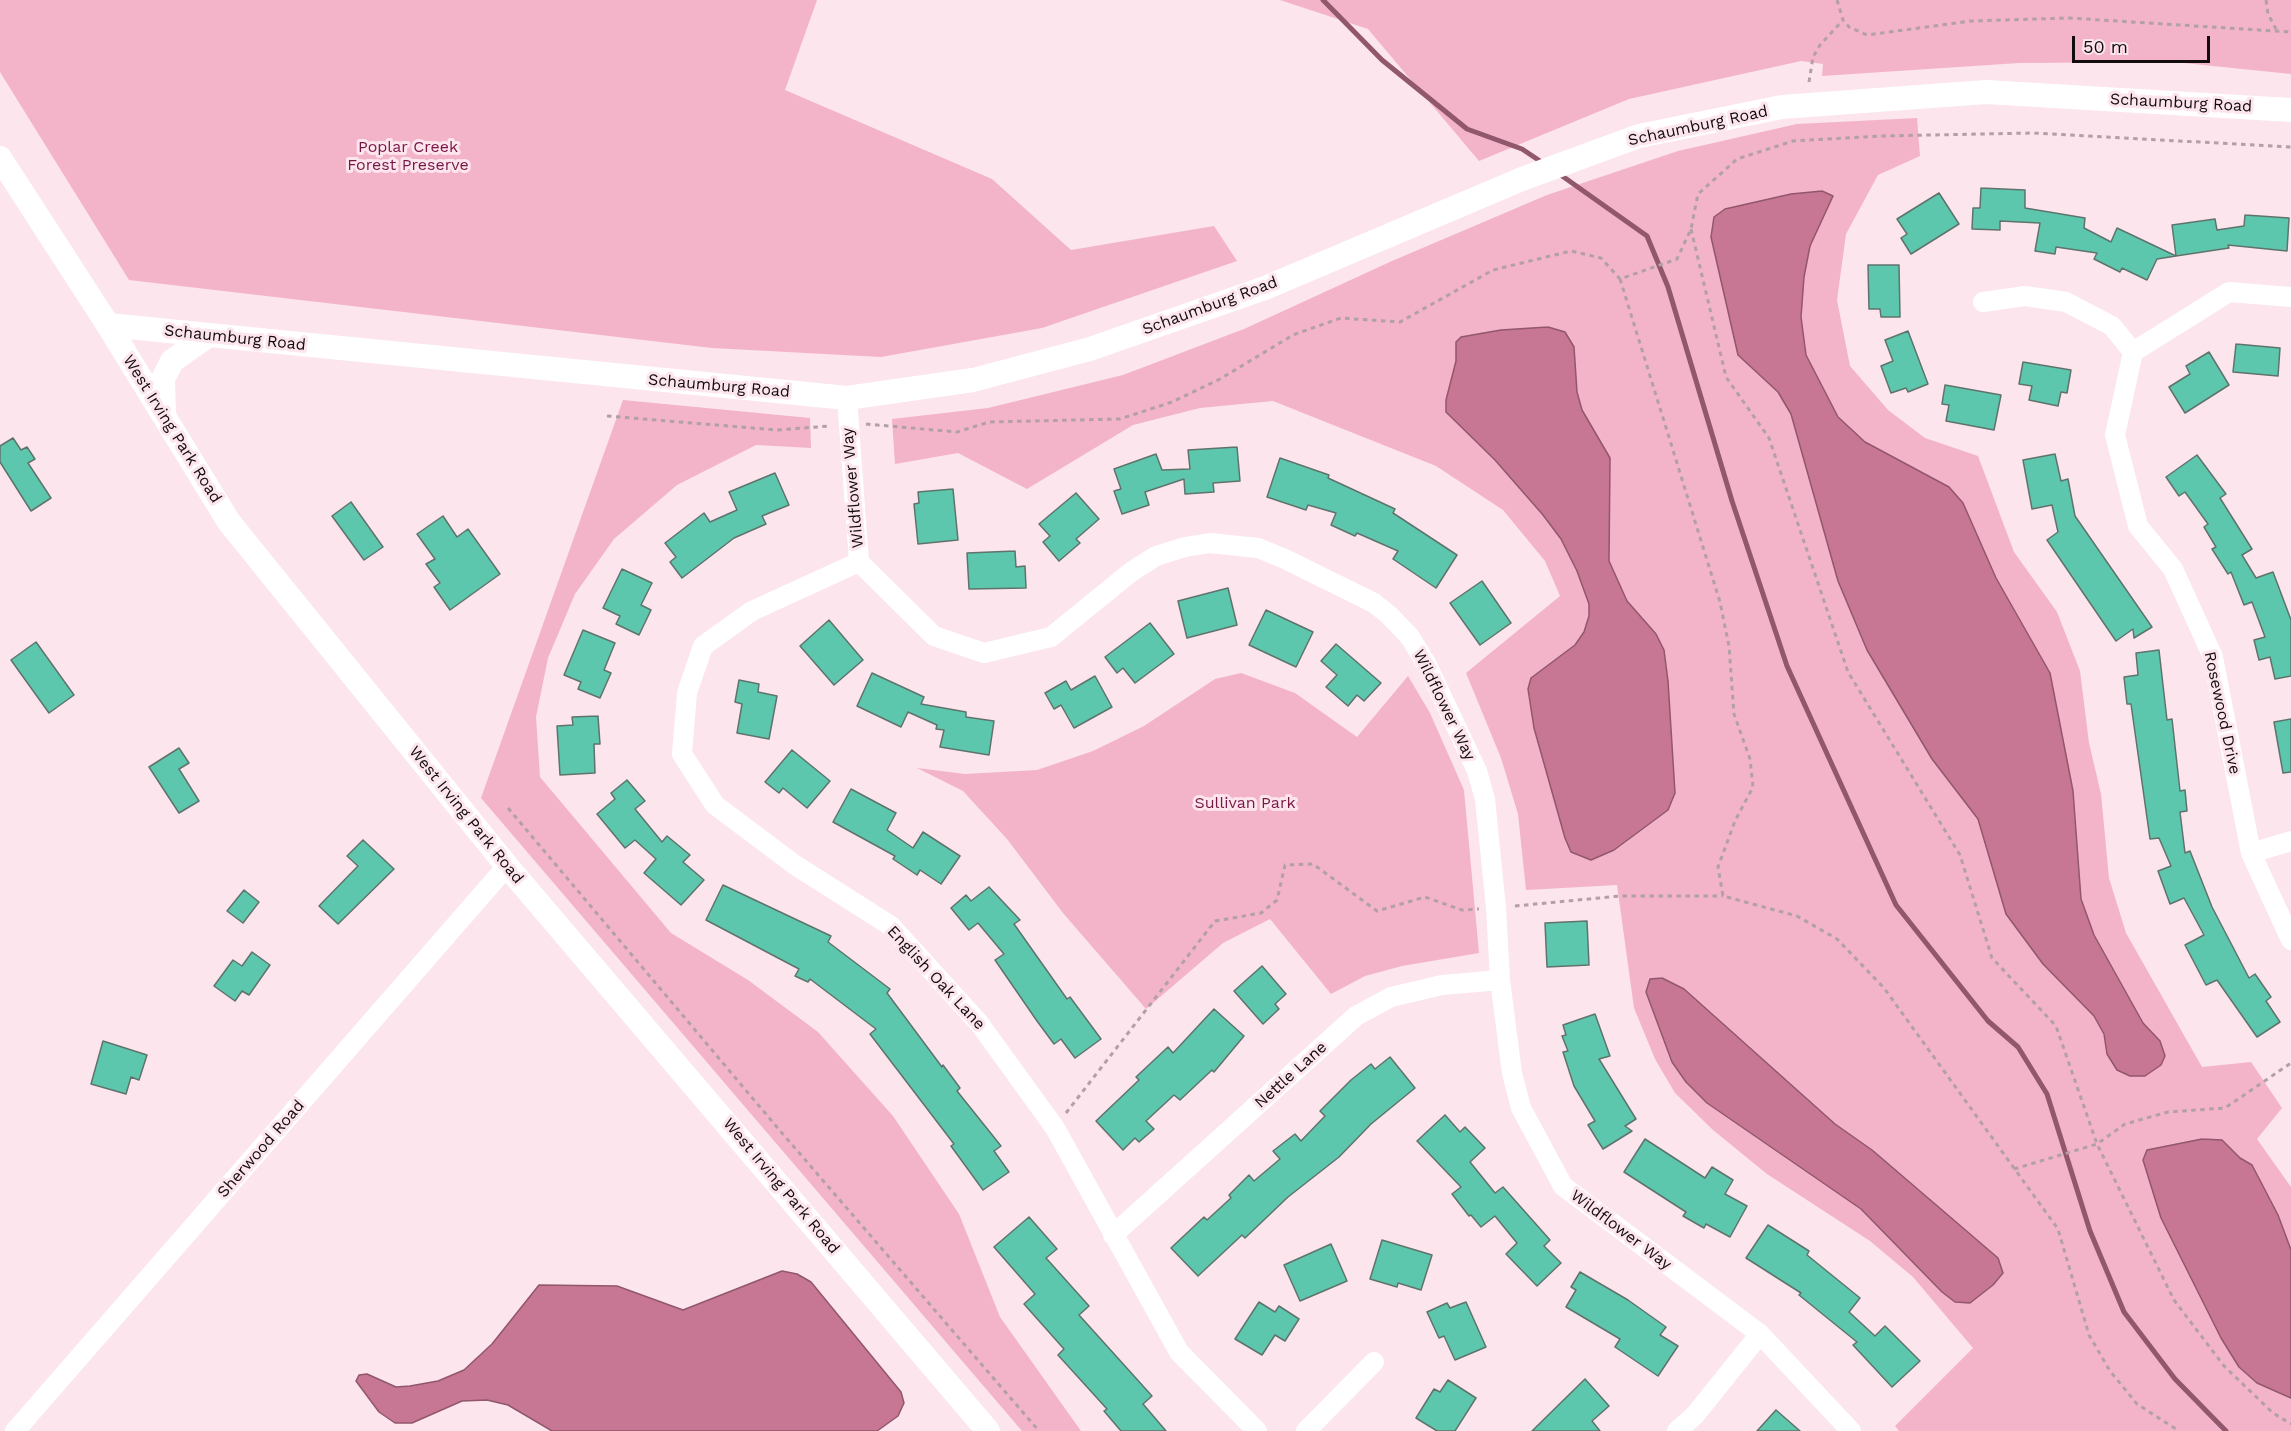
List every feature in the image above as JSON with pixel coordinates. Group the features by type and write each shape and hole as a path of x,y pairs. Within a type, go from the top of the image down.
{"main road":[{"name":"Schaumburg Road","path":"108,325 847,398 973,380 1090,349 1265,288 1538,173 1639,136 1782,107 1986,92 2291,110"},
{"name":"West Irving Park Road","path":"0,158 108,325 229,522 507,866 988,1431"},
{"path":"164,416 163,379 165,373 172,361 209,335"}],"street":[{"path":"1983,302 2025,296 2066,302 2112,326 2133,352 2229,292 2291,297"},
{"name":"Rosewood Drive","path":"2133,352 2115,435 2138,526 2173,569 2213,657 2251,853 2291,940"},
{"name":"Wildflower Way","path":"847,398 847,425 859,562 934,636 984,653 1052,636 1131,572 1156,556 1185,547 1210,543 1258,548 1285,559 1374,603 1410,637 1427,665 1477,771 1485,799 1508,1056 1521,1108 1563,1186 1760,1334 1851,1431"},
{"name":"English Oak Lane","path":"859,562 752,611 703,646 687,693 682,754 715,805 795,865 891,926 979,1023 1054,1128 1179,1353 1257,1431"},
{"path":"2251,853 2291,841"},
{"name":"Sherwood Road","path":"15,1431 507,866"},
{"name":"Nettle Lane","path":"1113,1235 1356,1016 1391,997 1442,985 1500,980"},
{"path":"1677,1431 1695,1415 1760,1334"},
{"path":"1306,1431 1374,1362"}],"path":[{"path":"1837,0 1843,20 1849,27 1867,35 1971,21 2069,18 2291,32"},
{"path":"2266,0 2268,14 2277,31"},
{"path":"1809,82 1813,57 1820,45 1843,20"},
{"path":"1620,279 1677,259 1691,229 1698,194 1737,159 1792,141 2032,133 2291,147"},
{"path":"1691,229 1726,377 1769,438 1848,672 1960,855 1992,958 2056,1026 2097,1144 2174,1300 2224,1366 2272,1413 2291,1424"},
{"path":"607,416 777,430 877,423 909,429 957,432 989,422 1120,419 1172,402 1211,384 1293,335 1341,318 1400,322 1493,270 1571,251 1601,258 1620,279 1720,602 1729,646 1734,714 1750,759 1753,787 1735,821 1718,867 1723,896"},
{"path":"508,808 783,1135 1039,1431"},
{"path":"1054,1128 1215,921 1261,913 1277,900 1286,865 1313,864 1377,911 1425,897 1462,910 1579,902 1620,896 1723,896 1797,916 1838,939 1884,988 2058,1229 2089,1335 2110,1371 2137,1404 2179,1431"},
{"path":"2014,1169 2097,1144 2126,1124 2168,1112 2225,1107 2291,1062"}],"green space":[{"name":"Poplar Creek Forest Preserve","path":"0,0 817,0 785,90 992,179 1071,250 1214,226 1237,261 1042,328 881,357 712,348 129,280 0,72"},
{"path":"1280,0 2291,0 2291,74 2174,62 2019,63 1822,76 1823,64 1801,61 1629,99 1479,161 1368,29"},
{"path":"1917,118 1920,156 1878,175 1846,234 1837,300 1850,366 1888,410 1925,438 1978,456 2014,552 2057,612 2080,671 2089,743 2101,794 2109,878 2126,933 2202,1067 2251,1062 2282,1108 2257,1139 2291,1187 2291,1431 1899,1431 1895,1426 1973,1348 1913,1277 1870,1241 1767,1174 1713,1130 1675,1093 1655,1059 1634,1008 1617,885 1526,890 1518,814 1501,758 1466,673 1560,596 1545,561 1503,510 1436,466 1273,401 1200,408 1133,425 1027,489 958,453 895,464 892,419 988,408 1123,375 1244,329 1392,261 1547,195 1678,151 1797,124"},
{"path":"623,400 810,418 811,448 756,445 677,485 614,539 575,594 548,658 536,717 540,777 671,933 748,980 818,1032 893,1116 959,1214 1000,1317 1081,1431 1022,1431 481,798"},
{"name":"Sullivan Park","path":"1241,673 1295,693 1357,737 1408,676 1430,713 1464,790 1479,953 1402,966 1365,976 1331,994 1270,919 1223,943 1146,1009 1063,913 1007,839 963,791 917,768 965,774 1037,770 1093,751 1144,726 1215,679"}],"shaded area":[{"path":"1822,191 1833,196 1810,246 1804,277 1801,317 1806,355 1838,417 1865,442 1949,487 1963,503 1996,578 2050,673 2073,791 2081,899 2094,935 2143,1023 2160,1041 2165,1056 2161,1065 2145,1076 2130,1076 2117,1070 2107,1054 2104,1034 2094,1016 2043,964 2006,914 1978,819 1932,759 1867,650 1838,581 1791,414 1778,392 1738,355 1711,237 1714,217 1725,209 1791,194"},
{"path":"1548,327 1565,332 1574,347 1577,392 1582,410 1610,458 1609,561 1627,601 1656,634 1664,650 1668,681 1675,793 1668,810 1614,850 1591,860 1571,852 1565,838 1534,728 1528,689 1531,678 1575,645 1584,632 1589,616 1589,604 1577,571 1561,539 1495,460 1446,412 1446,400 1456,361 1456,342 1461,337 1501,330"},
{"path":"1662,978 1684,989 1835,1124 1872,1150 1998,1258 2003,1273 1993,1285 1970,1303 1955,1302 1942,1292 1861,1209 1707,1103 1686,1082 1672,1062 1646,992 1650,979"},
{"path":"2202,1139 2222,1140 2240,1158 2252,1165 2278,1215 2291,1250 2291,1398 2257,1383 2239,1367 2221,1338 2161,1218 2143,1160 2147,1150"},
{"path":"782,1271 797,1274 811,1282 901,1392 904,1403 898,1416 877,1431 552,1431 508,1405 487,1400 462,1401 412,1423 395,1423 379,1412 356,1381 359,1375 367,1374 396,1387 410,1386 438,1381 464,1370 492,1344 539,1285 617,1286 683,1310"}],"building":[{"path":"1981,188 2025,190 2025,208 2085,218 2084,228 2111,242 2117,228 2176,256 2157,259 2147,280 2122,268 2120,272 2094,259 2097,253 2056,247 2055,254 2035,251 2040,223 2000,221 2000,230 1972,229 1973,208 1980,208"},
{"path":"1939,193 1959,224 1911,254 1901,238 1907,234 1897,219"},
{"path":"2245,215 2289,218 2287,251 2228,245 2229,248 2176,256 2172,225 2215,219 2217,230 2244,226"},
{"path":"1868,265 1899,265 1900,317 1881,317 1880,309 1869,309"},
{"path":"1908,331 1928,384 1908,392 1906,388 1891,393 1881,366 1893,361 1885,340"},
{"path":"2236,344 2280,348 2278,376 2233,372"},
{"path":"2209,352 2229,385 2185,413 2169,387 2190,374 2186,366"},
{"path":"2023,362 2071,370 2067,393 2061,392 2058,406 2029,400 2032,386 2019,384"},
{"path":"1945,385 2001,395 1994,430 1946,421 1949,405 1942,404"},
{"path":"13,438 21,450 27,447 35,459 28,463 51,498 31,511 0,462 0,446"},
{"path":"1237,447 1240,481 1213,483 1214,492 1185,494 1184,479 1145,492 1149,505 1122,514 1114,491 1121,489 1114,469 1156,454 1162,470 1190,469 1188,450"},
{"path":"2055,454 2061,481 2068,479 2075,516 2152,627 2134,638 2133,629 2116,641 2047,540 2058,532 2052,505 2032,509 2023,460"},
{"path":"2197,455 2226,494 2220,498 2252,549 2242,555 2256,578 2273,572 2291,620 2291,676 2275,679 2270,657 2259,660 2254,640 2265,637 2252,602 2244,605 2231,572 2228,574 2212,549 2216,547 2204,527 2208,524 2185,492 2179,496 2166,477"},
{"path":"1280,458 1329,475 1328,478 1395,509 1393,513 1457,555 1436,588 1393,559 1398,551 1357,533 1355,536 1331,525 1336,513 1308,505 1306,510 1267,497"},
{"path":"775,473 789,505 762,516 766,524 734,538 682,578 670,562 676,557 665,543 704,513 710,522 737,510 729,492"},
{"path":"953,489 958,540 918,544 914,504 919,503 918,492"},
{"path":"1076,493 1099,519 1076,539 1080,543 1059,561 1043,542 1050,536 1039,524"},
{"path":"351,502 383,547 364,560 332,516"},
{"path":"443,516 457,537 468,529 500,574 450,610 434,587 440,583 426,564 435,559 417,534"},
{"path":"1015,551 1016,567 1025,566 1026,588 969,589 967,553"},
{"path":"622,569 652,583 641,605 651,610 639,635 616,624 620,616 603,608"},
{"path":"1482,581 1511,623 1480,645 1450,603"},
{"path":"1228,588 1237,625 1187,638 1178,601"},
{"path":"1266,610 1313,632 1296,667 1249,645"},
{"path":"829,620 863,660 834,685 800,646"},
{"path":"1150,623 1174,654 1135,683 1123,668 1117,673 1105,657"},
{"path":"583,630 615,643 604,670 611,673 600,698 578,689 581,682 564,675"},
{"path":"36,642 74,695 49,713 11,660"},
{"path":"1336,644 1381,683 1364,701 1357,695 1348,706 1326,687 1337,675 1321,661"},
{"path":"2159,650 2167,720 2172,719 2180,791 2185,790 2187,811 2180,812 2185,853 2190,851 2212,907 2249,978 2255,974 2271,997 2266,1001 2280,1022 2257,1037 2217,980 2206,985 2185,945 2204,935 2184,898 2170,904 2158,871 2171,866 2159,838 2150,839 2131,704 2127,704 2124,677 2138,675 2136,653"},
{"path":"872,673 924,697 921,704 966,712 966,717 994,721 989,755 940,747 944,730 936,729 937,725 908,712 901,727 857,706"},
{"path":"1095,676 1112,707 1074,728 1061,705 1054,709 1045,693 1066,681 1071,690"},
{"path":"739,680 759,684 758,692 777,696 769,739 737,733 742,704 735,702"},
{"path":"598,716 600,744 594,744 595,773 560,775 557,726 573,725 572,717"},
{"path":"2291,719 2291,772 2283,773 2274,722"},
{"path":"179,748 189,763 179,769 199,801 179,813 149,767"},
{"path":"792,750 830,781 807,808 783,788 779,793 765,782"},
{"path":"627,780 645,801 635,809 662,842 667,836 690,855 683,862 704,880 681,905 644,873 656,859 635,840 625,848 597,814 615,799 611,793"},
{"path":"851,789 896,813 887,830 913,848 923,832 960,856 941,884 920,870 917,875 893,859 895,856 833,822"},
{"path":"363,840 394,869 338,924 319,906 358,866 347,856"},
{"path":"723,885 831,936 828,942 890,989 887,993 960,1088 957,1091 1001,1146 994,1151 1009,1172 983,1190 951,1146 954,1144 870,1034 876,1029 810,979 808,982 795,976 799,969 706,920"},
{"path":"989,887 1020,920 1014,924 1067,999 1070,997 1101,1039 1075,1058 1061,1039 1054,1044 995,960 1004,954 978,923 969,930 951,908 966,895 971,901"},
{"path":"244,890 259,902 243,923 227,911"},
{"path":"1587,921 1589,965 1547,967 1545,923"},
{"path":"252,952 270,965 249,995 242,991 235,1001 214,986 233,960 242,966"},
{"path":"1262,966 1286,994 1275,1004 1279,1009 1263,1024 1234,991"},
{"path":"1214,1009 1244,1036 1214,1072 1212,1070 1180,1100 1174,1095 1146,1121 1154,1129 1139,1142 1135,1138 1123,1150 1096,1121 1139,1080 1136,1077 1168,1047 1173,1053"},
{"path":"1595,1014 1610,1056 1599,1059 1636,1119 1625,1126 1632,1131 1603,1149 1588,1125 1595,1121 1574,1086 1563,1052 1568,1051 1562,1036 1566,1035 1563,1025"},
{"path":"103,1041 147,1055 139,1080 131,1077 126,1094 91,1084"},
{"path":"1390,1057 1415,1088 1371,1124 1339,1157 1288,1197 1245,1238 1242,1235 1198,1276 1171,1248 1204,1217 1207,1220 1231,1198 1229,1195 1249,1175 1254,1181 1280,1159 1273,1151 1295,1134 1301,1141 1325,1116 1320,1111 1351,1080 1371,1064 1375,1069"},
{"path":"1445,1115 1460,1132 1465,1127 1485,1148 1470,1162 1495,1193 1503,1187 1550,1240 1544,1246 1561,1263 1537,1286 1506,1254 1517,1243 1495,1216 1481,1227 1471,1215 1469,1216 1452,1194 1461,1187 1417,1141"},
{"path":"1645,1139 1705,1178 1712,1167 1733,1180 1725,1194 1747,1206 1730,1237 1706,1224 1704,1228 1683,1216 1686,1212 1624,1172"},
{"path":"1029,1217 1057,1249 1046,1258 1089,1306 1079,1315 1152,1396 1143,1404 1166,1431 1121,1431 1104,1411 1107,1409 1058,1355 1064,1349 1024,1304 1035,1294 994,1247"},
{"path":"1768,1225 1809,1251 1807,1255 1860,1298 1849,1312 1875,1336 1885,1326 1920,1361 1892,1387 1853,1345 1857,1342 1799,1295 1801,1293 1746,1258"},
{"path":"1382,1240 1432,1255 1421,1290 1398,1283 1397,1287 1370,1279"},
{"path":"1331,1244 1347,1281 1300,1301 1284,1265"},
{"path":"1580,1272 1628,1300 1666,1327 1660,1335 1678,1346 1658,1376 1615,1347 1620,1339 1566,1307 1576,1290 1571,1287"},
{"path":"1259,1302 1275,1312 1279,1306 1299,1319 1285,1341 1275,1335 1262,1355 1235,1339"},
{"path":"1466,1302 1486,1347 1455,1360 1444,1336 1439,1338 1427,1312 1447,1303 1450,1308"},
{"path":"1585,1379 1609,1406 1592,1421 1600,1431 1532,1431"},
{"path":"1448,1380 1476,1398 1455,1431 1437,1431 1416,1418 1434,1389 1440,1392"},
{"path":"1776,1410 1800,1431 1757,1431"}],"waterway":[{"path":"1323,0 1382,60 1467,129 1522,149 1543,163"},
{"path":"1558,173 1647,236 1668,287 1732,501 1787,666 1896,905 1988,1021 2018,1047 2047,1094 2090,1231 2124,1312 2175,1379 2226,1431"}]}
